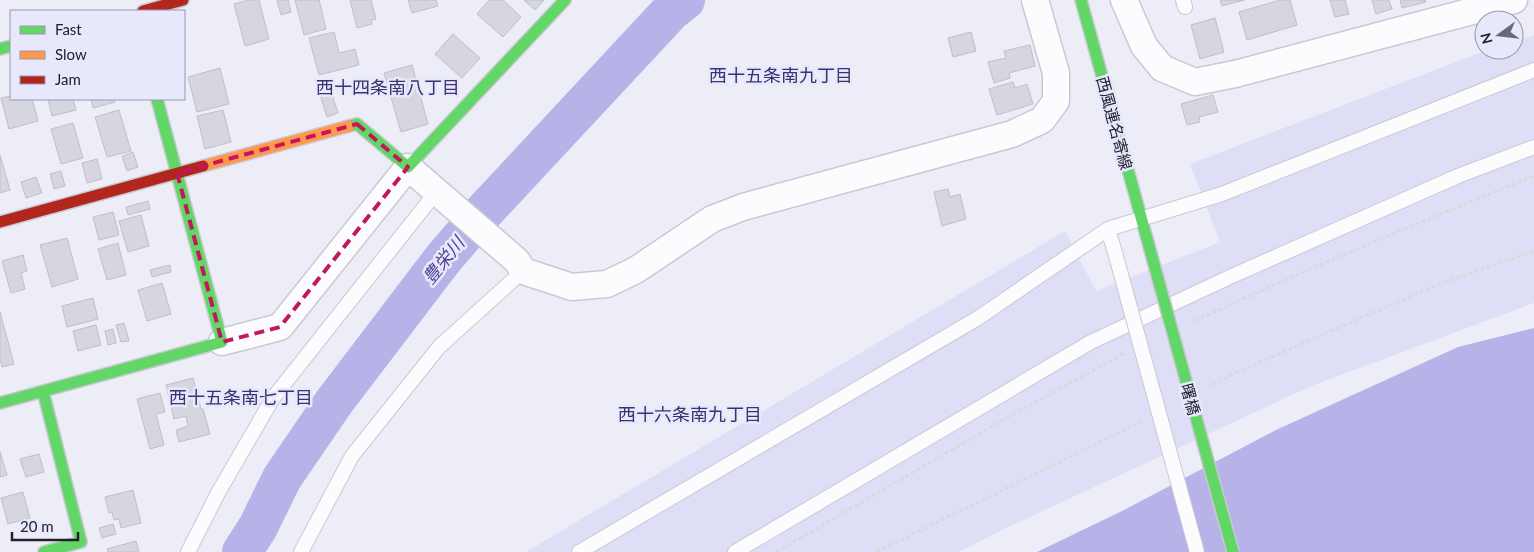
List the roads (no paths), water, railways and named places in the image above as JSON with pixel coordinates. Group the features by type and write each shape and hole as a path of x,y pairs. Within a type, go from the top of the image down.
{"street":[{"path":"136,9 183,0"},
{"path":"0,403 280,327 408,168 565,0"},
{"path":"0,222 357,124 441,195 520,266 572,287 606,284 636,270 712,219 743,207 1012,134 1042,120 1056,101 1056,73 1035,0"},
{"name":"西風連名寄線","path":"1081,0 1148,246"},
{"path":"1124,0 1144,46 1162,68 1194,82 1235,74 1470,6 1514,0"},
{"path":"157,100 222,342"},
{"name":"曙橋","path":"1148,246 1233,552"},
{"path":"43,392 83,547 44,552"}],"lane":[{"path":"579,552 978,318 1108,229 1222,194 1534,70"},
{"path":"735,552 1091,342 1232,276 1458,176 1534,148"},
{"path":"188,552 218,493 273,398 441,195"},
{"path":"1108,229 1196,552"},
{"path":"301,552 358,448 439,348 520,266"}],"waterway":[{"name":"豊栄川","path":"242,552 258,527 282,478 334,402 443,259 479,217 670,12 685,0"}],"district":[{"name":"西十五条南九丁目","path":"781,75"},
{"name":"西十四条南八丁目","path":"388,87"},
{"name":"西十五条南七丁目","path":"241,397"},
{"name":"西十六条南九丁目","path":"690,414"}]}
